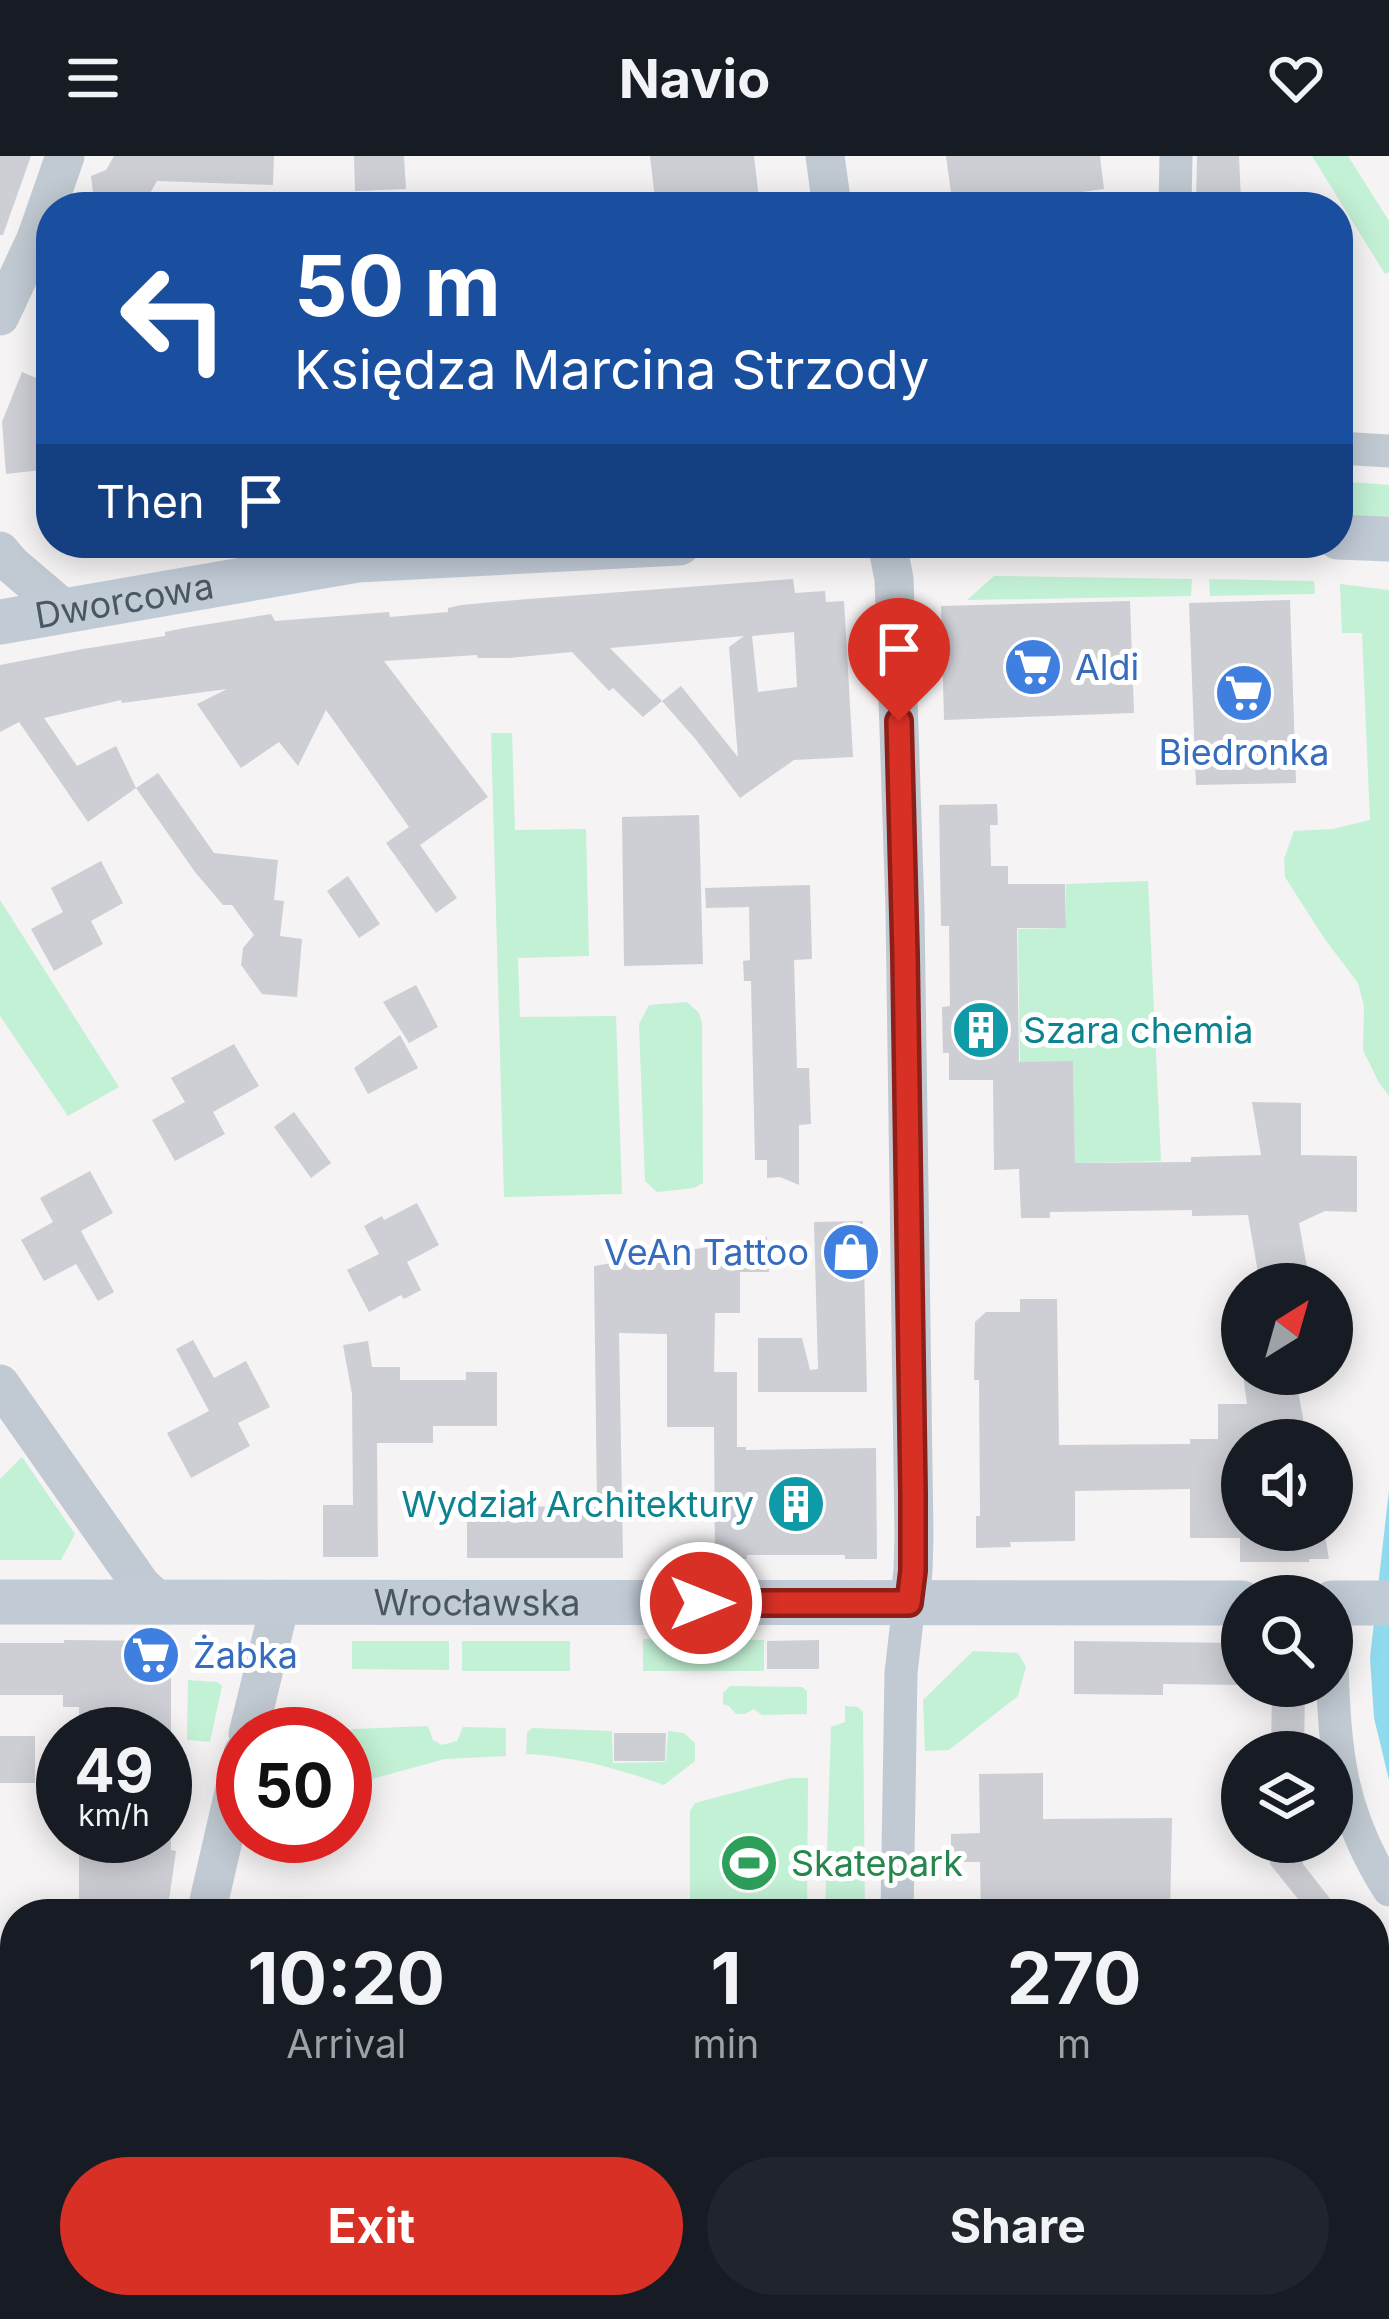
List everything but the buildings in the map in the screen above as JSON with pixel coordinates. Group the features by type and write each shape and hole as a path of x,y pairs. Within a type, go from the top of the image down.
{"main road":[{"path":"1353,537 1389,538"},
{"name":"Dworcowa","path":"0,622 357,560 395,558"},
{"name":"Wrocławska","path":"0,1602 1221,1603"}],"street":[{"path":"52,192 65,156"},
{"path":"825,156 830,192"},
{"path":"1175,192 1176,156"},
{"path":"0,316 36,239"},
{"path":"1353,449 1389,452"},
{"path":"0,551 65,610"},
{"path":"889,558 894,579 905,932 914,1515 901,1673 896,1899"},
{"path":"0,1384 141,1585 158,1601"},
{"path":"255,1707 280,1604"},
{"path":"1333,1707 1342,1787 1368,1856 1389,1890"},
{"path":"209,1899 218,1863"}],"green space":[{"path":"1312,156 1348,156 1389,221 1389,272 1385,274 1353,222 1353,192 1334,192"},
{"path":"1353,482 1389,485 1389,516 1353,515"},
{"path":"994,576 1192,579 1191,596 967,600"},
{"path":"1209,579 1314,581 1315,594 1210,596"},
{"path":"1340,584 1389,590 1389,1096 1363,1050 1364,1006 1358,983 1285,877 1284,859 1294,831 1333,829 1370,820 1362,633 1342,633"},
{"path":"491,733 512,733 515,830 586,829 589,956 518,958 520,1017 616,1016 622,1194 504,1197"},
{"path":"1148,881 1161,1161 1075,1163 1073,1062 1020,1062 1018,929 1066,928 1066,884"},
{"path":"0,900 119,1087 68,1116 0,1016"},
{"path":"687,1002 702,1023 703,1183 657,1192 645,1181 639,1024 649,1005"},
{"path":"22,1457 75,1534 61,1560 0,1560 0,1479"},
{"path":"643,1639 764,1640 764,1671 643,1671"},
{"path":"352,1641 449,1641 449,1670 352,1669"},
{"path":"462,1641 570,1641 570,1671 462,1671"},
{"path":"973,1651 1018,1653 1026,1667 1018,1696 949,1750 925,1751 923,1700"},
{"path":"188,1680 222,1686 210,1742 192,1740 192,1707 188,1707"},
{"path":"730,1686 802,1687 807,1691 807,1714 762,1715 754,1709 736,1714 723,1704 723,1693"},
{"path":"845,1706 863,1712 865,1899 825,1899 831,1727 845,1722"},
{"path":"428,1726 433,1740 442,1745 457,1741 463,1727 506,1728 506,1756 445,1759 372,1779 372,1728"},
{"path":"532,1728 612,1731 613,1763 666,1762 668,1731 684,1733 695,1743 695,1761 664,1785 596,1764 526,1754 527,1732"},
{"name":"Skatepark","path":"790,1778 808,1778 807,1899 690,1899 690,1811 695,1803"}],"water":[{"path":"1389,1490 1389,1780 1374,1718 1370,1658"}],"place":[{"name":"Aldi","path":"1033,667"},
{"name":"Biedronka","path":"1244,693"},
{"name":"Szara chemia","path":"981,1030"},
{"name":"VeAn Tattoo","path":"851,1252"},
{"name":"Wydział Architektury","path":"796,1504"},
{"name":"Żabka","path":"151,1655"},
{"name":"Skatepark","path":"749,1863"}],"route":[{"path":"701,1603 909,1603 913,1492 899,721"}]}
